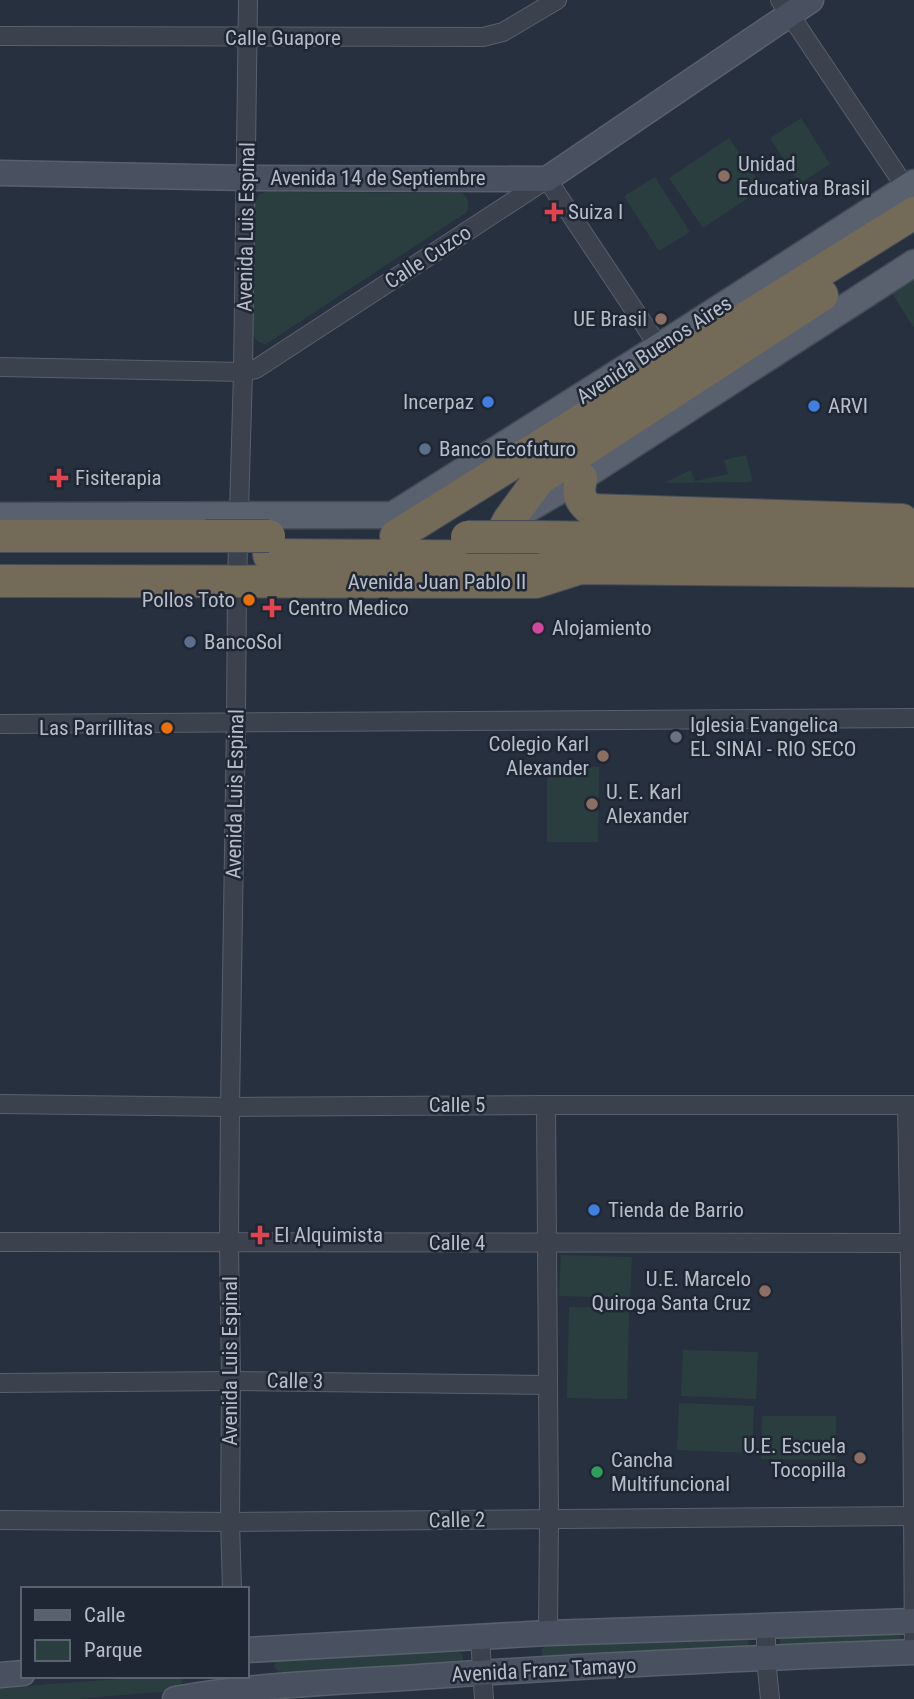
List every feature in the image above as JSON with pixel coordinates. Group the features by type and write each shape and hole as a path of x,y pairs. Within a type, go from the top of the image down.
{"highway":[{"name":"Avenida Buenos Aires","path":"395,526 911,195"},
{"path":"479,546 509,520 539,479 914,235"},
{"path":"581,478 578,491 581,502 591,510 903,520 914,523"},
{"path":"269,546 395,526 580,568"},
{"path":"0,536 269,546 479,546 539,537 900,542 914,540"},
{"path":"0,554 205,545"},
{"name":"Avenida Juan Pablo II","path":"0,581 536,582 580,568 914,571"}],"main road":[{"name":"Calle Cuzco","path":"547,179 784,7 811,0"},
{"name":"Avenida 14 de Septiembre","path":"0,173 247,178 547,179"},
{"name":"Avenida Buenos Aires","path":"395,526 659,347 911,195"},
{"path":"509,520 581,478 914,263"},
{"path":"0,516 239,515 395,526"},
{"name":"Avenida Franz Tamayo","path":"248,1650 548,1633 914,1621"},
{"name":"Avenida Franz Tamayo","path":"190,1698 245,1691 481,1673 914,1652"},
{"path":"0,1675 21,1673"},
{"path":"190,1698 214,1678"}],"street":[{"name":"Avenida Luis Espinal","path":"232,1587 230,1107 248,0"},
{"name":"Calle Guapore","path":"0,36 483,37 503,32 556,0"},
{"path":"784,7 911,195"},
{"path":"547,179 659,347"},
{"name":"Calle Cuzco","path":"0,367 243,372 256,369 547,179"},
{"path":"0,724 914,718"},
{"name":"Calle 5","path":"0,1104 230,1107 911,1105"},
{"path":"546,1105 548,1633"},
{"path":"911,1105 914,1652"},
{"name":"Calle 4","path":"0,1242 911,1243"},
{"name":"Calle 3","path":"0,1383 231,1381 547,1385"},
{"name":"Calle 2","path":"0,1520 230,1522 914,1516"},
{"path":"766,1626 770,1699"},
{"path":"480,1638 484,1699"}],"green space":[{"path":"801,118 830,164 799,184 770,138"},
{"path":"729,138 763,188 703,228 669,178"},
{"path":"655,177 690,232 659,251 624,196"},
{"path":"265,192 462,193 468,206 467,212 266,344 258,341 253,334 255,202 259,195"},
{"path":"914,278 914,328 892,293"},
{"path":"746,455 751,482 668,483 691,470 695,481 728,474 724,460"},
{"path":"547,766 599,767 598,842 547,842"},
{"path":"561,1255 632,1257 630,1298 559,1296"},
{"path":"569,1307 629,1308 627,1399 567,1398"},
{"path":"683,1350 758,1352 756,1399 681,1396"},
{"path":"679,1403 754,1406 752,1453 677,1450"},
{"path":"762,1416 836,1416 836,1460 761,1459"},
{"path":"894,1631 900,1634 901,1643 780,1647 780,1637"},
{"path":"747,1638 748,1649 546,1659 541,1650 548,1644"},
{"path":"458,1652 463,1655 463,1663 458,1665 280,1672 274,1667 276,1661 281,1659"},
{"path":"132,1678 183,1678 181,1687 173,1691 74,1699 0,1699 0,1688"}],"place":[{"name":"Unidad Educativa Brasil","path":"724,176"},
{"name":"Suiza I","path":"554,212"},
{"name":"UE Brasil","path":"661,319"},
{"name":"Incerpaz","path":"488,402"},
{"name":"ARVI","path":"814,406"},
{"name":"Banco Ecofuturo","path":"425,449"},
{"name":"Fisiterapia","path":"59,478"},
{"name":"Pollos Toto","path":"249,600"},
{"name":"Centro Medico","path":"272,608"},
{"name":"Alojamiento","path":"538,628"},
{"name":"BancoSol","path":"190,642"},
{"name":"Las Parrillitas","path":"167,728"},
{"name":"Iglesia Evangelica EL SINAI - RIO SECO","path":"676,737"},
{"name":"Colegio Karl Alexander","path":"603,756"},
{"name":"U. E. Karl Alexander","path":"592,804"},
{"name":"Tienda de Barrio","path":"594,1210"},
{"name":"El Alquimista","path":"260,1235"},
{"name":"U.E. Marcelo Quiroga Santa Cruz","path":"765,1291"},
{"name":"U.E. Escuela Tocopilla","path":"860,1458"},
{"name":"Cancha Multifuncional","path":"597,1472"}]}
